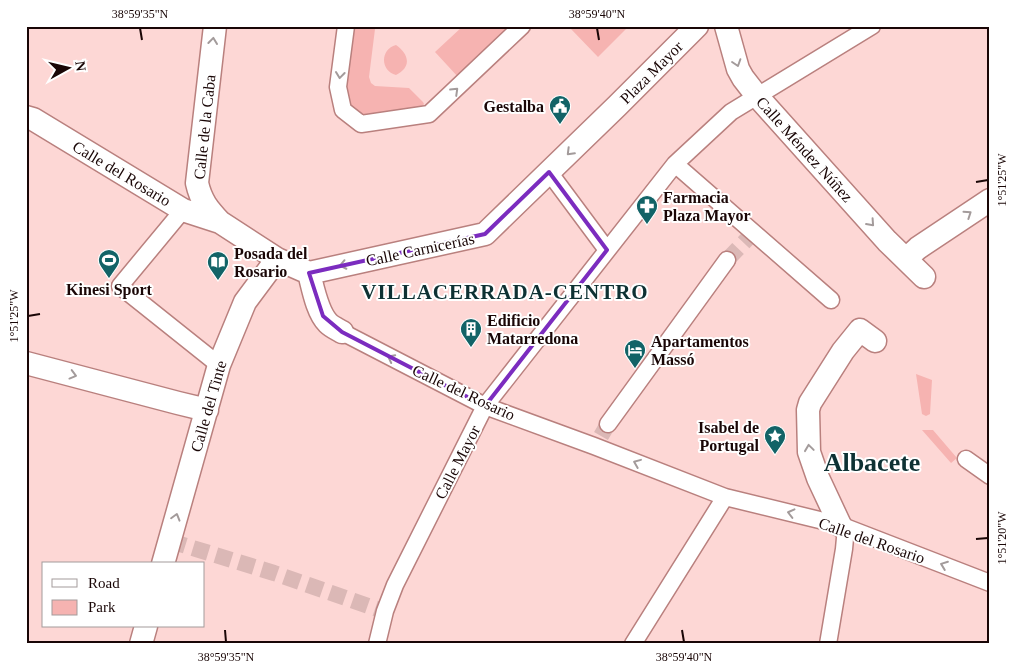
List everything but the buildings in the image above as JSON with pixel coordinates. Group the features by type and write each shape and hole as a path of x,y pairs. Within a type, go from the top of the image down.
{"street":[{"name":"Calle de la Caba","path":"215,26 196,184 206,206 220,222"},
{"path":"346,26 338,87 343,110 361,124 429,114 522,26"},
{"name":"Plaza Mayor","path":"604,118 697,26"},
{"name":"Calle Méndez Núñez","path":"726,26 738,68 757,96 887,241 924,277"},
{"name":"Calle Mayor","path":"377,644 381,610 485,406 675,164 731,112 872,26"},
{"name":"Calle del Rosario","path":"26,117 33,119 184,210 220,222 277,259 309,273 315,298 328,324 485,406 601,435 724,497 843,526 990,583"},
{"name":"Calle Carnicerías","path":"309,273 485,234 604,118"},
{"path":"675,164 752,234 831,300"},
{"path":"549,172 608,250"},
{"path":"906,259 918,248 990,200"},
{"path":"184,210 120,286 219,365"},
{"name":"Calle del Tinte","path":"164,562 219,365 245,302 277,259"},
{"path":"601,435 727,260"},
{"path":"828,644 844,550 843,526 818,478 809,452 808,410 810,403 843,351 860,330 875,341"},
{"path":"26,362 178,404 207,410"},
{"path":"966,459 990,476"},
{"path":"632,644 724,497"},
{"path":"142,644 146,628"}],"highlighted area":[{"path":"549,172 607,250 485,406 342,332 323,316 309,273 485,234"}],"green space":[{"path":"354,26 375,29 369,77 371,83 375,86 409,88 423,102 424,104 420,109 370,117 360,114 352,107 346,95"},
{"path":"463,26 513,26 459,78 435,52"},
{"path":"574,26 629,26 598,57 571,29"},
{"path":"396,45 404,52 407,60 405,68 396,75 387,69 384,60 387,51"},
{"path":"916,374 932,380 930,414 926,416 922,414"},
{"path":"922,430 933,430 957,458 951,463"}],"tunnel":[{"path":"727,260 750,236"},
{"path":"601,436 608,424"},
{"path":"170,541 274,573 377,609"}],"place":[{"name":"Gestalba","path":"560,125"},
{"name":"Farmacia Plaza Mayor","path":"647,225"},
{"name":"Kinesi Sport","path":"109,279"},
{"name":"Posada del Rosario","path":"218,281"},
{"name":"Edificio Matarredona","path":"471,348"},
{"name":"Apartamentos Massó","path":"635,369"},
{"name":"Isabel de Portugal","path":"775,455"}],"district":[{"name":"VILLACERRADA-CENTRO","path":"505,292"},
{"name":"Albacete","path":"872,462"}]}
